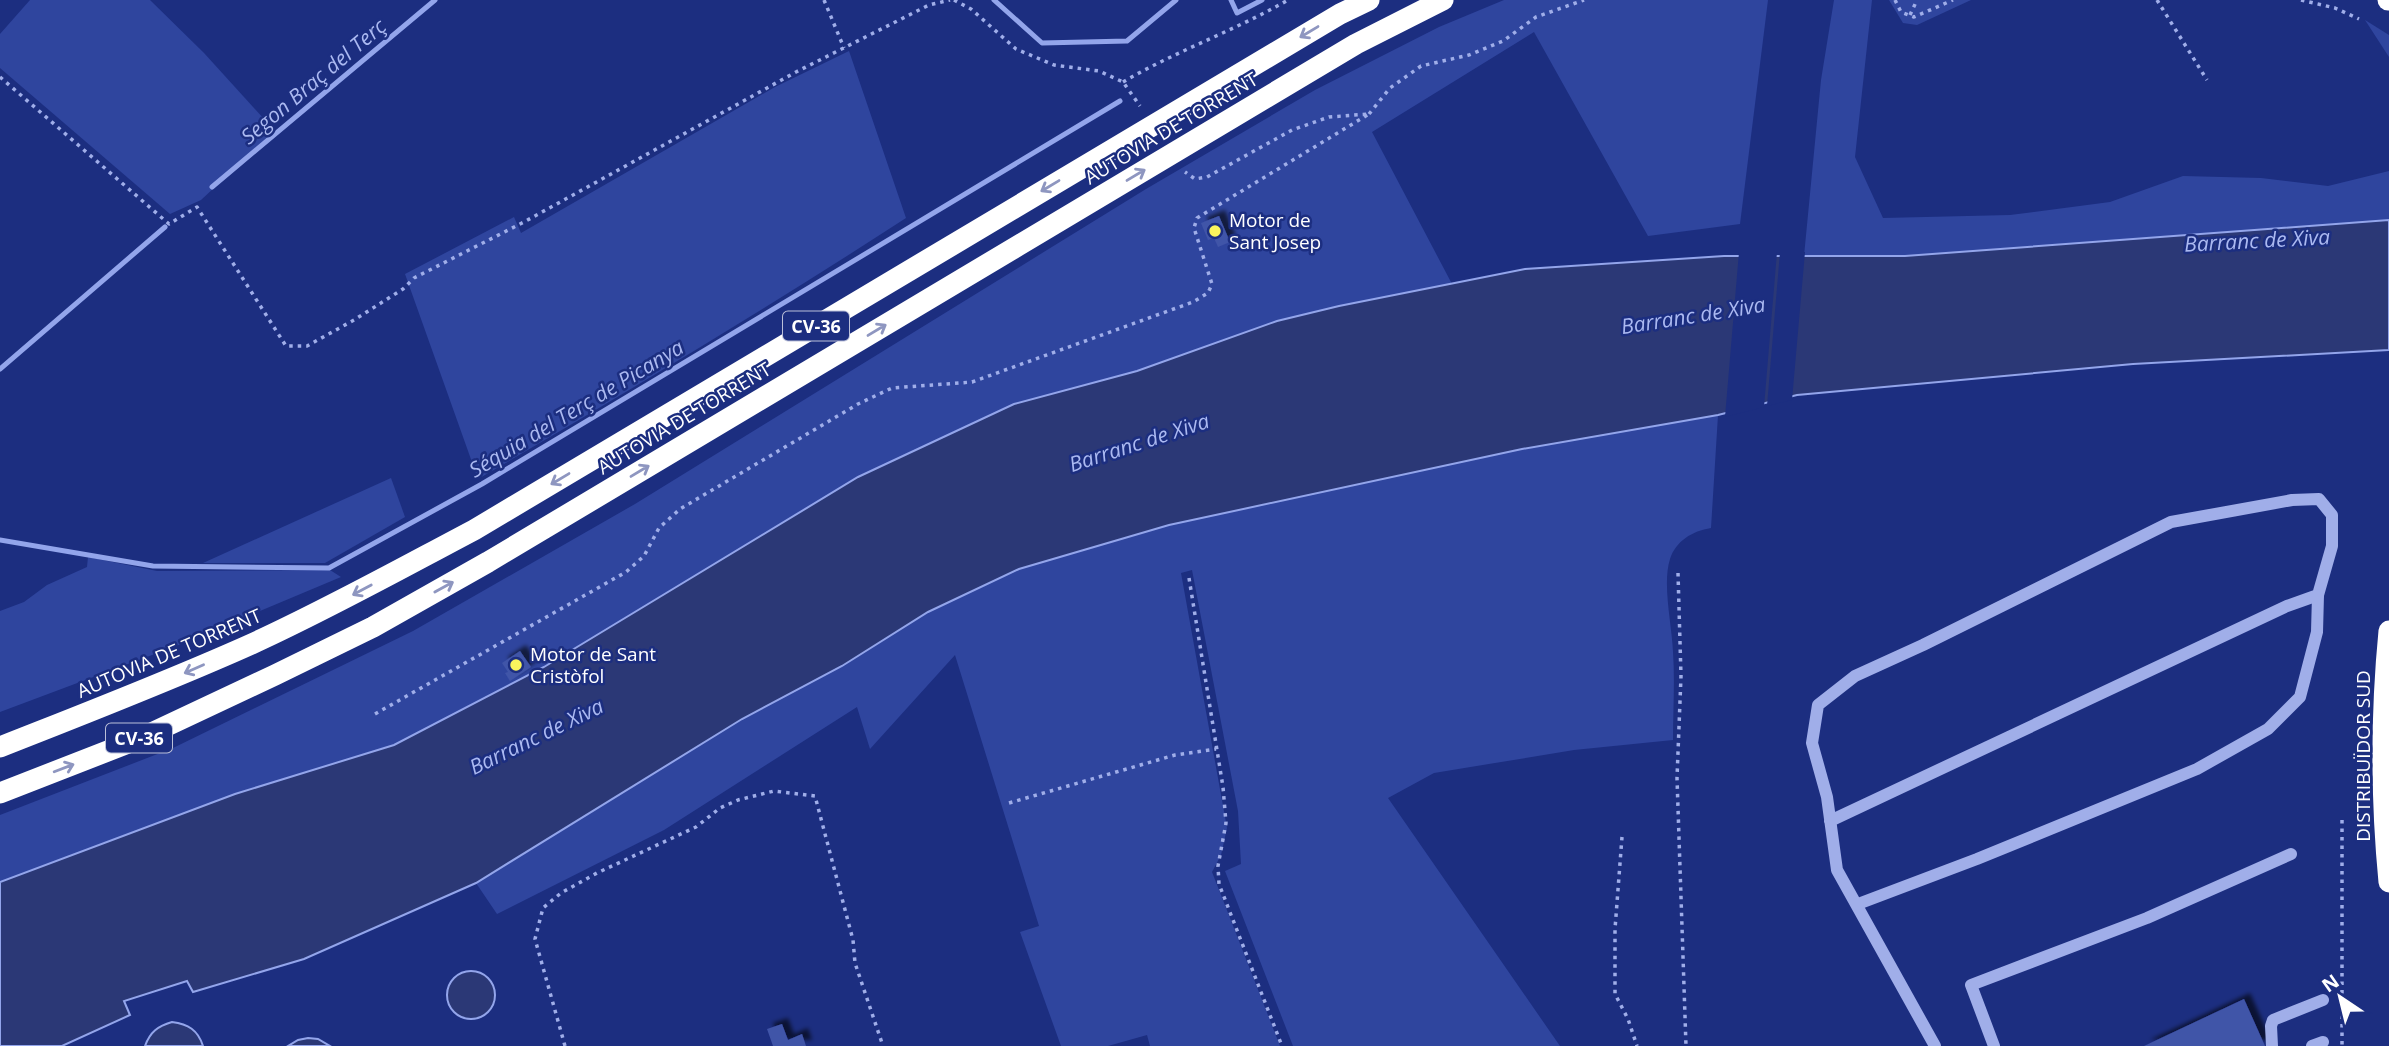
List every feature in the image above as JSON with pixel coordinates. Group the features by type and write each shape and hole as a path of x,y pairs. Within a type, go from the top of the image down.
{"highway":[{"name":"AUTOVIA DE TORRENT","path":"0,747 154,687 257,641 336,603 474,530 1328,21 1369,0"},
{"name":"AUTOVIA DE TORRENT","path":"0,793 141,738 373,626 488,562 1356,44 1443,0"},
{"path":"1356,44 1459,0"},
{"name":"DISTRIBUÏDOR SUD","path":"2389,631 2385,671 2386,850 2389,882"},
{"path":"0,737 56,725"}],"lane":[{"path":"1858,904 1977,859 2197,769 2268,730 2300,697 2317,632 2318,595 2332,546 2332,515 2319,499 2292,500 2171,522 1855,676 1818,705 1812,743 1826,797 1837,870 1935,1046"},
{"path":"1830,821 2287,606 2318,595"},
{"path":"1994,1046 1971,985 2147,919 2291,854"},
{"path":"2272,1046 2273,1020 2323,1000"}],"path":[{"path":"824,0 844,48"},
{"path":"0,77 169,224 197,207 286,346 307,346 364,314 403,289 414,278 524,222 796,72 929,5 952,0 971,9 1016,49 1054,65 1099,71 1123,82 1140,106"},
{"path":"1123,82 1159,60 1249,22 1288,0"},
{"path":"376,714 626,572 644,556 659,528 680,509 891,388 972,382 1193,302 1208,292 1212,284 1194,228 1197,218 1368,114 1390,88 1421,66 1469,55 1503,41 1536,17 1584,0"},
{"path":"1895,0 1902,12 1914,17 1953,0"},
{"path":"1910,15 1917,0"},
{"path":"2157,0 2207,80"},
{"path":"2301,0 2335,8 2359,19"},
{"path":"1185,172 1195,179 1208,177 1292,130 1329,117 1368,114"},
{"path":"1678,573 1681,676 1677,778 1686,1046"},
{"path":"1189,578 1223,787 1226,823 1218,866 1219,884 1282,1046"},
{"path":"1009,803 1175,755 1216,749"},
{"path":"565,1046 536,939 543,908 561,893 597,873 696,827 720,808 738,800 774,791 816,796 853,940 855,962 883,1046"},
{"path":"2342,820 2342,1046"},
{"path":"1622,837 1615,929 1615,994 1628,1019 1637,1046"}],"shaded area":[{"path":"30,0 150,0 204,53 275,131 201,200 170,214 0,68 0,34"},
{"path":"1504,0 1768,0 1740,224 1648,236 1534,32 1372,132 1452,284 1339,306 1137,371 1014,404 858,477 544,667 394,745 235,794 0,882 0,815 173,748 413,631 635,504 1146,189 1315,90 1439,27"},
{"path":"1834,0 1872,0 1855,157 1883,218 2010,215 2110,202 2183,176 2261,178 2328,186 2389,171 2389,220 1901,256 1804,256 1821,80"},
{"path":"1889,0 1971,0 1917,25 1903,23"},
{"path":"2365,20 2389,35 2389,57"},
{"path":"849,51 906,218 694,351 478,479 405,274 514,217 521,233 775,87"},
{"path":"1718,415 1711,528 1691,534 1681,542 1670,559 1668,569 1667,592 1674,663 1673,740 1574,750 1434,773 1388,798 1560,1046 1293,1046 1225,871 1241,864 1238,811 1192,570 1181,573 1227,828 1221,855 1212,872 1280,1046 1150,1046 1147,1035 1108,1046 1061,1046 1020,932 1039,926 955,655 870,749 857,707 664,830 497,914 476,883 742,719 842,666 928,612 1019,569 1169,525 1522,449"},
{"path":"391,478 405,517 325,563 203,563"},
{"path":"88,557 157,571 330,570 341,577 184,643 0,712 0,611 24,602 47,585 87,567"}],"water":[{"name":"Barranc de Xiva","path":"2389,220 2389,350 2133,364 1797,395 1718,415 1522,449 1169,525 1019,569 928,612 842,666 742,719 476,883 304,959 193,992 187,981 124,1001 130,1015 62,1046 0,1046 0,882 235,794 394,745 544,667 858,477 1014,404 1137,371 1277,321 1525,269 1724,256 1905,256"},
{"path":"471,971 488,978 495,995 488,1012 471,1019 454,1012 447,995 454,978"},
{"path":"172,1022 192,1029 203,1046 145,1046 155,1030"},
{"path":"308,1038 318,1039 330,1046 288,1046"}],"pier":[{"path":"1739,252 1777,252 1764,407 1725,417"},
{"path":"1780,252 1805,252 1792,400 1767,406"}],"building":[{"name":"Motor de Sant Josep","path":"1219,216 1230,242 1218,247 1214,238 1208,240 1201,223"},
{"name":"Motor de Sant Cristòfol","path":"520,651 531,667 510,681 502,663"},
{"path":"2244,999 2265,1046 2144,1046"},
{"path":"782,1024 788,1040 802,1034 806,1046 773,1046 767,1029"}],"waterway":[{"name":"Segon Braç del Terç","path":"212,187 435,0"},
{"path":"994,0 1042,43 1127,41 1176,0"},
{"name":"Séquia del Terç de Picanya","path":"1231,0 1237,13 1262,0"},
{"name":"Séquia del Terç de Picanya","path":"0,540 153,566 329,568 482,484 1120,101"},
{"name":"Segon Braç del Terç","path":"0,369 165,227"}],"place":[{"name":"Motor de Sant Josep","path":"1215,231"},
{"name":"Motor de Sant Cristòfol","path":"516,665"}]}
